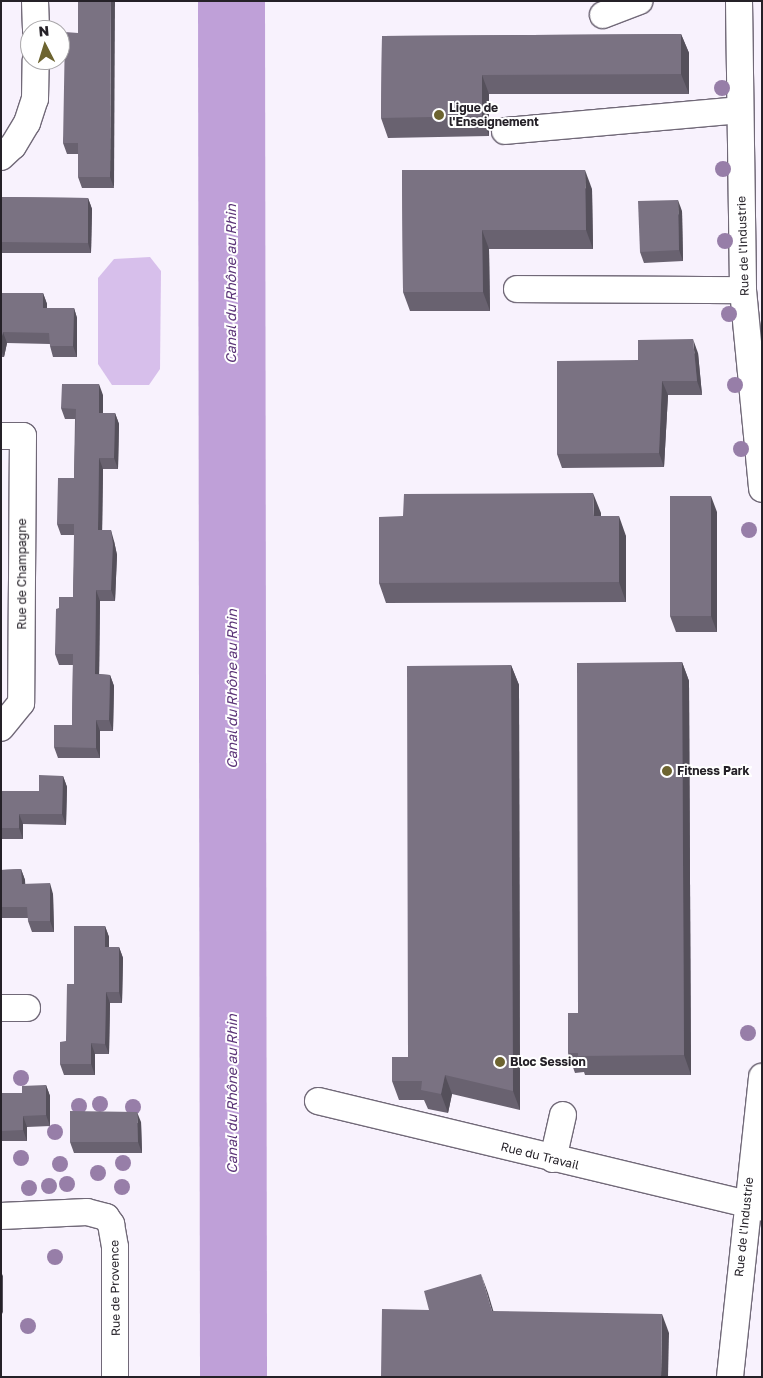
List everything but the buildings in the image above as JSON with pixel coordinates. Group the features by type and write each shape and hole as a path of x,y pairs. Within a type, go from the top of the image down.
{"street":[{"path":"36,1 36,20"},
{"path":"603,15 639,1"},
{"name":"Rue de l'Industrie","path":"739,1 747,124 743,290 762,489"},
{"path":"1,157 13,146 27,124 35,99 36,70"},
{"path":"505,131 747,124"},
{"path":"517,290 743,290"},
{"name":"Rue de Champagne","path":"1,436 23,436 23,446 21,703 1,728"},
{"path":"1,1008 27,1008"},
{"name":"Rue de l'Industrie","path":"730,1377 754,1207 762,1077"},
{"name":"Rue du Travail","path":"318,1101 754,1207"},
{"path":"553,1159 563,1115"},
{"name":"Rue de Provence","path":"1,1216 87,1212 106,1217 111,1224 115,1246 116,1377"}],"shaded area":[{"path":"150,257 161,271 160,369 149,385 112,385 98,364 98,278 114,259"}],"water":[{"name":"Canal du Rhône au Rhin","path":"198,1 265,1 267,1377 200,1377"}],"place":[{"name":"Ligue de l'Enseignement","path":"439,115"},
{"name":"Fitness Park","path":"667,771"},
{"name":"Bloc Session","path":"500,1062"}]}
